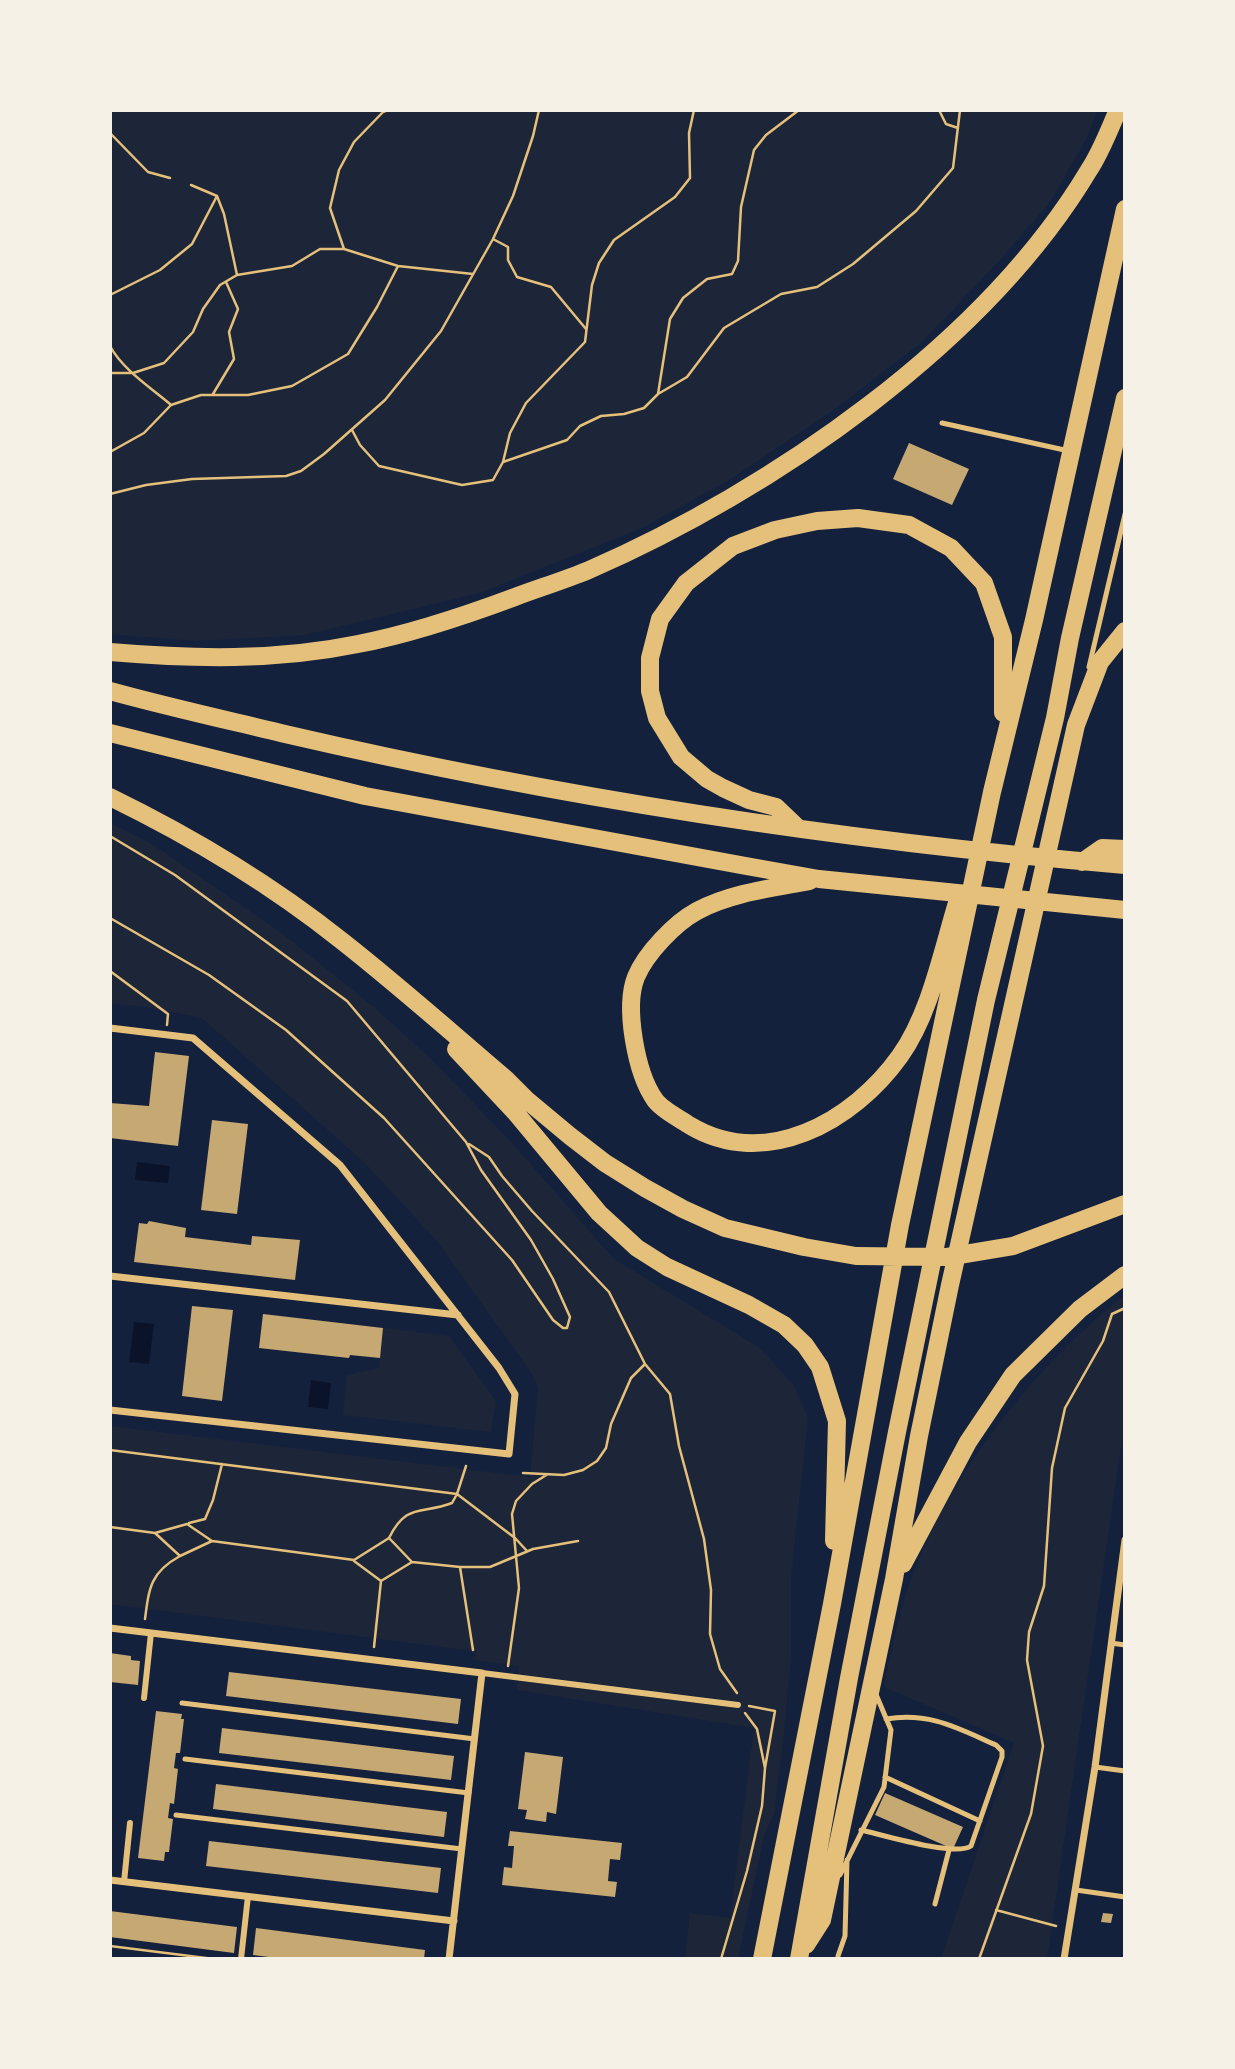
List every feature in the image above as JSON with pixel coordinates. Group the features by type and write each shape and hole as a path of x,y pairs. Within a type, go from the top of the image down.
{"highway":[{"path":"110,652 193,657 267,657 359,644 467,615 587,570 673,530 740,492 874,401 969,319 1057,218 1090,169 1118,110"},
{"path":"762,1959 832,1604 900,1225 992,792 1034,620 1125,209"},
{"path":"800,1956 886,1487 986,1000 1055,718 1070,638 1125,398"},
{"path":"798,828 776,807 749,800 723,788 692,767 673,746 657,718 650,691 650,658 660,619 686,583 733,545 775,530 817,521 858,518 909,525 951,548 984,583 1003,637 1004,740"},
{"path":"800,1956 822,1920 894,1579 919,1436 950,1285 1076,725 1100,662 1125,631"},
{"path":"110,691 414,762 565,792 894,842 1125,865"},
{"path":"110,733 366,796 553,832 819,878 1125,910"},
{"path":"819,878 741,895 698,910 673,928 636,977 630,1007 634,1044 655,1101 710,1137 771,1144 811,1130 845,1112 877,1084 900,1055 921,1017 992,792"},
{"path":"110,797 186,838 271,890 342,940 506,1079 527,1101 604,1163 683,1209 725,1228 856,1256 908,1259 947,1257 1013,1246 1125,1204"},
{"path":"1082,862 1102,848 1125,849"},
{"path":"398,988 515,1112 599,1213 637,1248 667,1268 749,1305 784,1325 820,1367 837,1421 832,1604"},
{"path":"894,1579 968,1442 1013,1375 1080,1309 1125,1275"}],"street":[{"path":"110,1028 193,1038 340,1165 499,1368 515,1394 509,1454 110,1410"},
{"path":"110,1276 458,1315"},
{"path":"1064,1959 1095,1766 1125,1541"},
{"path":"110,1628 738,1705"},
{"path":"145,1698 147,1632"},
{"path":"449,1959 482,1673"},
{"path":"124,1882 130,1823"},
{"path":"110,1880 454,1921"},
{"path":"241,1959 248,1896"}],"lane":[{"path":"942,423 1071,451"},
{"path":"1076,725 1125,514"},
{"path":"1111,1643 1125,1645"},
{"path":"822,1920 847,1857 884,1787 891,1730 871,1681"},
{"path":"182,1703 475,1739"},
{"path":"861,1830 949,1850 965,1851 971,1846 996,1777 1002,1751 996,1745 926,1717 886,1719"},
{"path":"185,1759 468,1793"},
{"path":"1095,1766 1125,1771"},
{"path":"885,1777 980,1821"},
{"path":"176,1815 462,1849"},
{"path":"935,1904 949,1850"},
{"path":"838,1956 845,1936 847,1857"},
{"path":"1076,1890 1125,1897"}],"path":[{"path":"344,249 330,208 338,170 354,142 388,110"},
{"path":"110,494 146,485 286,476 301,471 385,400 440,331 493,239 513,196 539,110"},
{"path":"352,429 360,445 379,466 462,485 493,480 503,462 510,433 526,403 585,342 592,285 599,263 614,240 675,197 690,178 690,133 694,110"},
{"path":"658,394 670,320 683,299 707,279 732,274 738,261 741,207 754,150 766,135 799,110"},
{"path":"939,110 946,124 958,128"},
{"path":"503,462 567,440 580,426 601,416 624,414 644,408 658,394 687,377 724,328 781,294 817,287 853,264 916,211 953,168 960,110"},
{"path":"110,133 148,172 170,178"},
{"path":"191,185 217,196 237,275"},
{"path":"110,295 160,270 192,244 217,196"},
{"path":"493,239 508,247 508,260 517,277 551,287 586,329"},
{"path":"110,373 133,373 164,363 193,332 202,309 220,285 237,275 292,266 320,249 344,249 398,266 473,274"},
{"path":"110,452 144,433 171,405 201,395 248,395 292,386 348,354 398,266"},
{"path":"212,395 234,359 229,332 238,309 226,282"},
{"path":"110,346 114,354 133,373 171,405"},
{"path":"110,836 175,875 347,1001 466,1142 481,1170 531,1240 553,1279 570,1317 567,1328 554,1320 512,1260 384,1118 286,1030 209,975 110,918"},
{"path":"110,971 168,1014 167,1035"},
{"path":"466,1142 489,1157 532,1211 609,1292 645,1364 670,1394 675,1410 679,1446 704,1539 711,1590 710,1634 723,1677 739,1695"},
{"path":"979,1959 1031,1814 1043,1746 1027,1660 1029,1632 1044,1586 1050,1491 1065,1408 1103,1341 1112,1314 1125,1308"},
{"path":"523,1473 564,1475 583,1470 597,1461 606,1448 611,1424 631,1378 645,1364"},
{"path":"110,1450 457,1494 527,1551"},
{"path":"110,1527 155,1533 205,1519 222,1464"},
{"path":"354,1560 389,1538 396,1524 408,1513 452,1503 466,1466"},
{"path":"508,1668 519,1588 512,1514 516,1501 532,1484 548,1474"},
{"path":"187,1524 212,1541 354,1560 381,1581"},
{"path":"155,1533 180,1556"},
{"path":"389,1538 412,1562"},
{"path":"147,1632 148,1595 152,1580 162,1566 212,1541"},
{"path":"381,1581 412,1562 490,1567 527,1551 578,1541"},
{"path":"460,1567 473,1650"},
{"path":"373,1660 381,1581"},
{"path":"721,1959 762,1806 765,1768 775,1711 738,1705"},
{"path":"738,1705 757,1729 765,1768"},
{"path":"996,1910 1069,1929"},
{"path":"110,1947 214,1959"}],"shaded area":[{"path":"110,110 1097,110 1087,138 1050,202 1000,260 922,342 839,406 731,479 644,527 480,593 304,635 195,641 110,634"},
{"path":"110,823 152,844 283,934 375,1008 430,1058 512,1143 614,1259 760,1348 794,1386 808,1417 791,1579 791,1658 784,1733 774,1813 764,1836 738,1959 685,1959 690,1913 730,1918 754,1728 517,1690 519,1666 475,1660 476,1651 110,1604 110,1426 530,1477 538,1388 530,1371 437,1241 365,1163 202,1018 110,1003"},
{"path":"137,1162 170,1166 168,1183 135,1180"},
{"path":"1125,1294 1125,1418 1047,1959 941,1959 1014,1743 884,1687 901,1612 915,1568 933,1528 977,1454 1031,1385 1092,1322"},
{"path":"134,1322 154,1324 149,1364 129,1362"},
{"path":"383,1328 449,1336 496,1401 491,1432 343,1415 347,1375 379,1368"},
{"path":"311,1380 331,1383 328,1409 308,1407"}],"building":[{"path":"909,443 969,469 952,505 893,479"},
{"path":"155,1052 189,1056 178,1146 110,1138 110,1103 149,1106"},
{"path":"212,1120 248,1124 237,1214 201,1210"},
{"path":"149,1221 186,1228 185,1237 251,1245 252,1236 300,1240 295,1280 134,1262 139,1223 147,1224"},
{"path":"192,1306 233,1310 222,1401 182,1396"},
{"path":"263,1314 383,1328 380,1358 350,1355 349,1358 259,1348"},
{"path":"110,1653 131,1656 131,1660 140,1661 138,1685 110,1682"},
{"path":"229,1672 461,1699 458,1724 226,1696"},
{"path":"156,1711 182,1714 181,1719 184,1719 180,1753 176,1753 174,1768 178,1769 174,1804 170,1803 168,1818 173,1819 169,1852 165,1852 164,1861 138,1858"},
{"path":"222,1728 454,1756 451,1780 219,1753"},
{"path":"525,1752 563,1757 556,1814 547,1812 546,1822 525,1819 527,1810 518,1809"},
{"path":"216,1784 447,1812 444,1837 213,1809"},
{"path":"885,1793 963,1827 953,1849 875,1815"},
{"path":"510,1831 622,1843 620,1860 610,1859 608,1881 617,1882 615,1897 502,1885 504,1867 512,1868 514,1846 508,1846"},
{"path":"209,1841 441,1868 438,1893 206,1866"},
{"path":"110,1911 237,1927 234,1953 110,1937"},
{"path":"1103,1913 1113,1914 1111,1923 1101,1922"},
{"path":"256,1928 425,1950 424,1959 284,1959 253,1955"}]}
